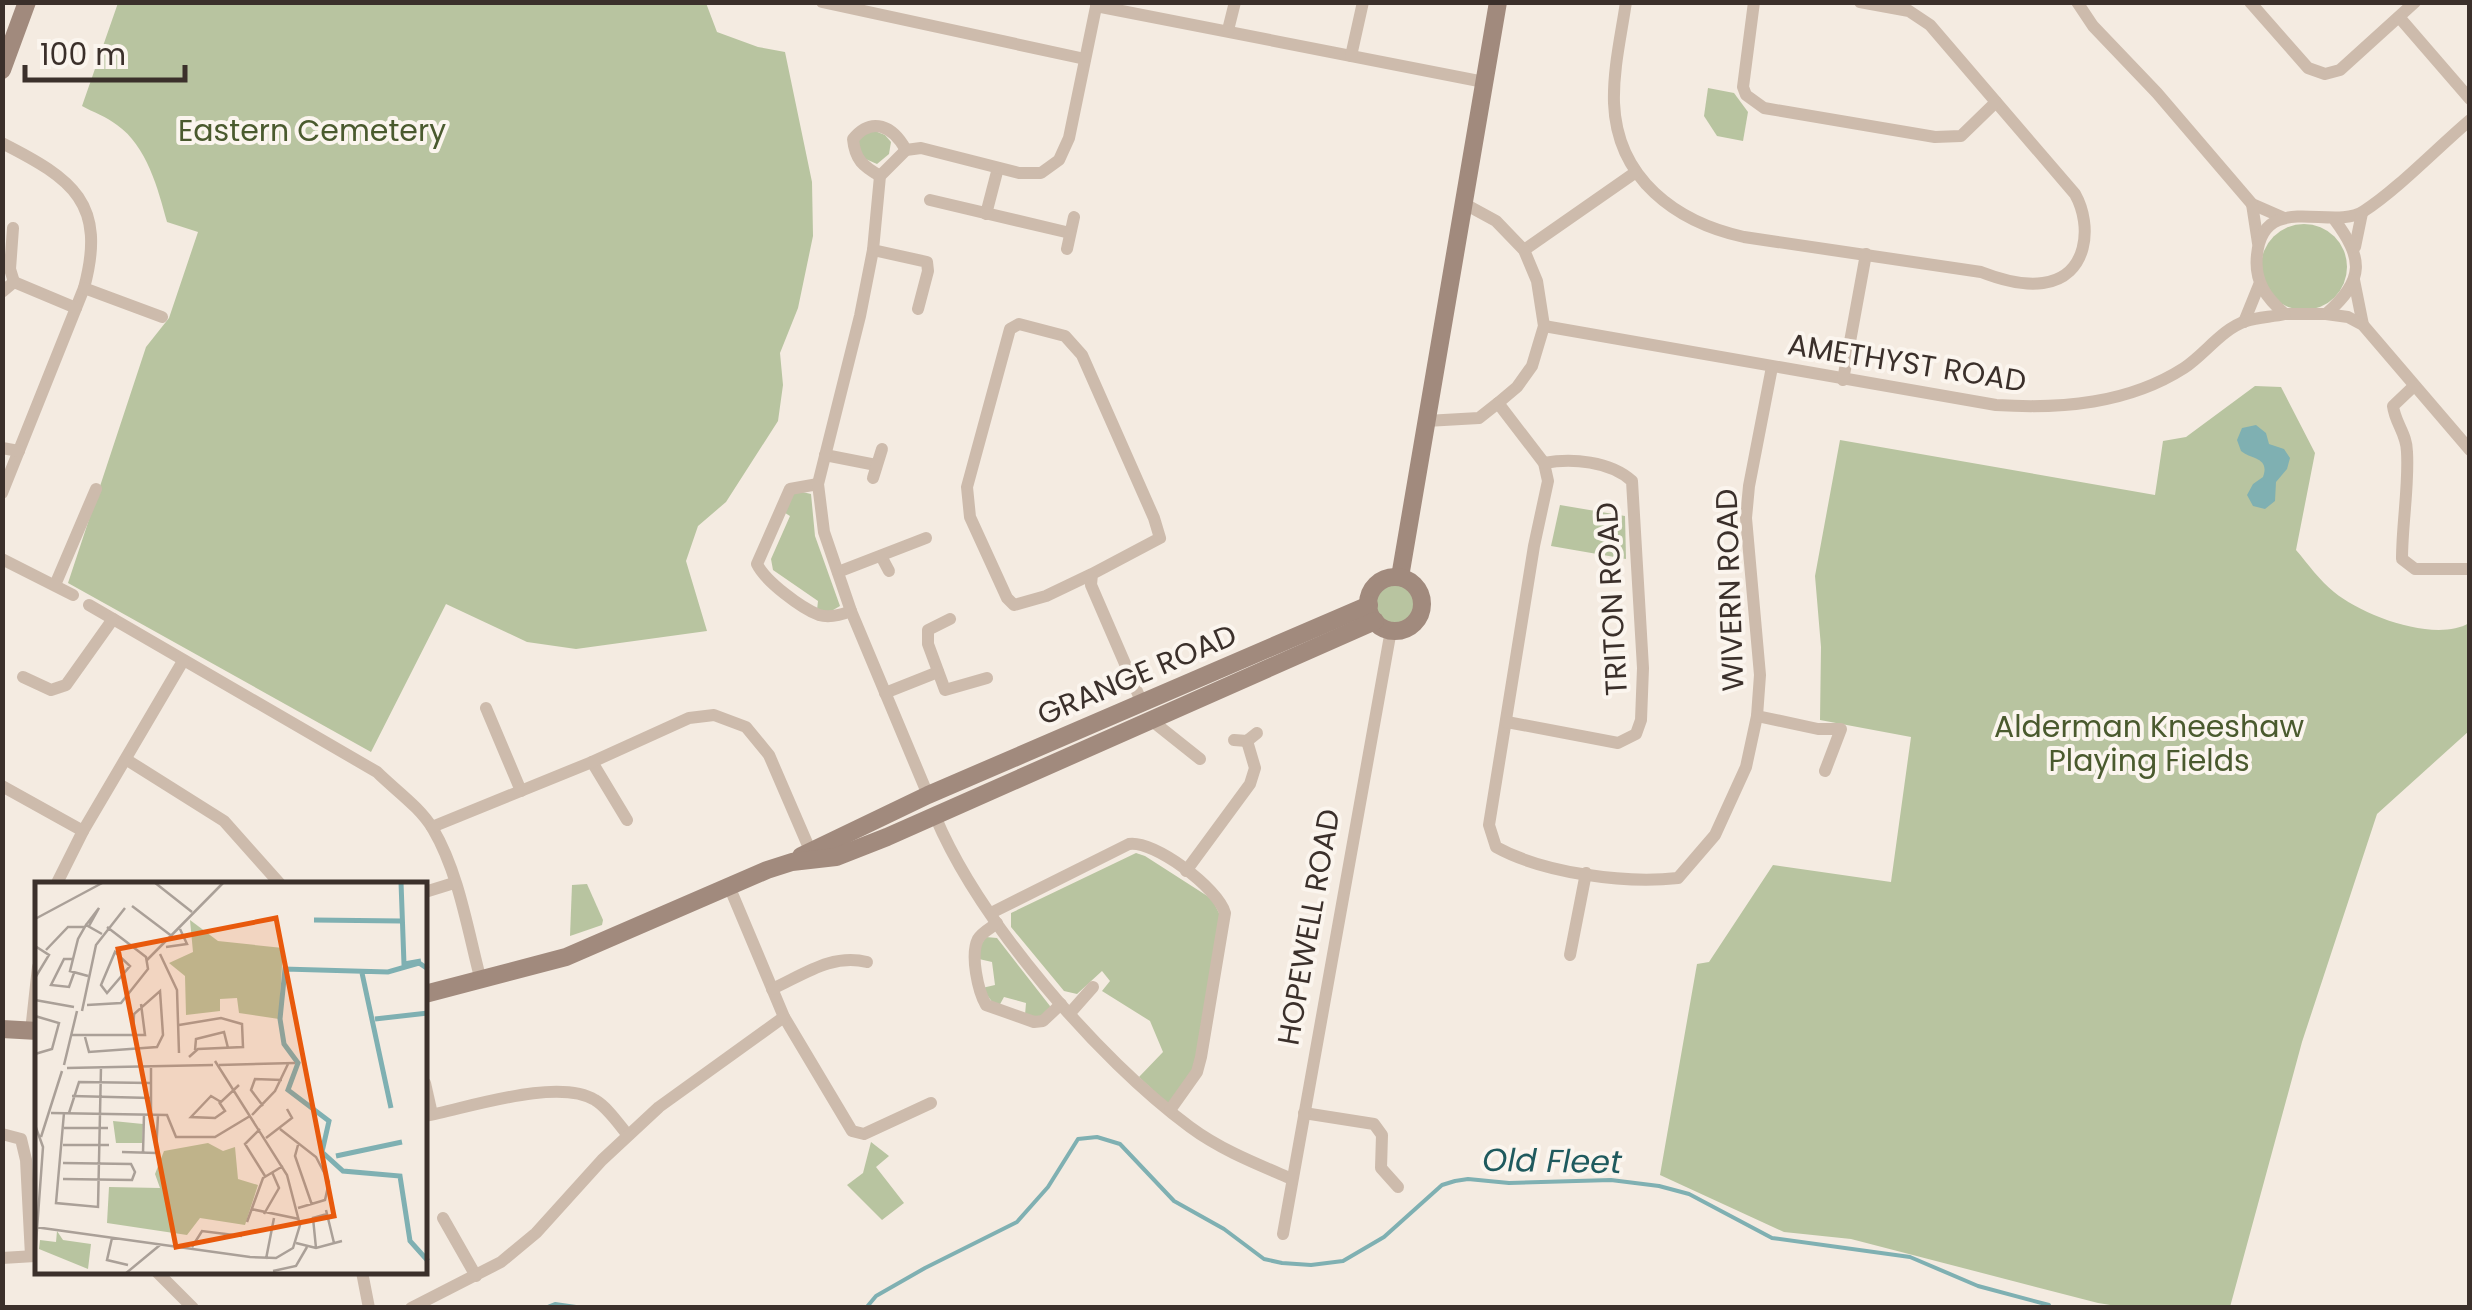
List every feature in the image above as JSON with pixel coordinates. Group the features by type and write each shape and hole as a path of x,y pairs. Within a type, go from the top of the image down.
{"street":[{"path":"2,70 26,2"},
{"path":"822,2 1085,59"},
{"path":"1228,30 1234,2"},
{"path":"1351,56 1363,2"},
{"path":"1400,577 1498,2"},
{"path":"1626,2 1614,74 1614,104 1636,172 1670,207 1714,231 1980,272 2000,279 2030,283 2055,280 2071,268 2086,235 2085,211 2075,194 1930,25 1908,11 1860,2"},
{"path":"1754,2 1743,87 1746,95 1764,108 1935,138 1962,136 1996,102"},
{"path":"2077,2 2252,204 2284,218"},
{"path":"2250,2 2308,68 2325,74 2340,70 2415,2"},
{"path":"928,795 850,611 824,532 818,484 860,316 873,250 880,176 906,150 920,148 998,168 1040,173 1058,160 1069,138 1097,4 1484,82"},
{"path":"2398,17 2470,100"},
{"path":"2258,243 2284,218 2298,214 2334,218 2362,213 2470,120"},
{"path":"880,176 862,166 854,154 852,138 863,127 876,125 890,131 899,137 906,150"},
{"path":"2,143 42,165 84,200 91,231 84,288 2,493"},
{"path":"986,214 998,168"},
{"path":"1524,250 1636,172"},
{"path":"930,200 1070,233"},
{"path":"1426,421 1479,418 1498,403 1517,387 1532,366 1544,326 1537,282 1524,250 1496,221 1463,203"},
{"path":"2252,204 2258,243 2256,266 2260,285 2270,301 2285,314 2348,317 2363,325 2470,450"},
{"path":"2362,213 2354,280 2363,325"},
{"path":"1066,249 1074,217"},
{"path":"2334,218 2355,247"},
{"path":"13,228 10,269 14,282"},
{"path":"873,250 927,262 918,308"},
{"path":"1842,380 1866,254"},
{"path":"2326,314 2340,302 2354,280"},
{"path":"14,282 76,308"},
{"path":"2,292 14,282"},
{"name":"AMETHYST ROAD","path":"2244,322 2260,285"},
{"path":"84,288 158,315 148,328"},
{"name":"AMETHYST ROAD","path":"1544,326 1996,405 2050,408 2105,400 2145,386 2184,368 2244,322 2285,314"},
{"path":"1019,324 1065,336 1082,355 1160,538 1092,574 1046,596 1014,605 1007,598 970,517 967,486 1010,329 1019,324"},
{"name":"WIVERN ROAD","path":"1544,463 1548,481 1489,825 1496,847 1519,860 1586,873 1647,882 1678,878 1715,835 1746,768 1757,716 1760,674 1746,518 1748,486 1772,367"},
{"path":"2414,386 2393,406 2394,420 2406,441 2408,456 2402,559 2415,568 2470,568"},
{"path":"1498,403 1544,463"},
{"path":"2,448 19,451"},
{"path":"824,455 875,472 882,449"},
{"name":"TRITON ROAD","path":"1508,722 1618,743 1636,734 1642,720 1643,668 1632,481 1619,469 1564,459 1544,463"},
{"path":"818,484 790,489 757,564 764,577 818,614 830,616 850,611"},
{"path":"55,585 96,489"},
{"path":"838,572 926,538"},
{"path":"882,556 889,571"},
{"path":"2,559 73,595"},
{"path":"1092,574 1091,585 1147,712"},
{"path":"1400,577 1420,592 1422,608 1407,628 1378,619 1378,584 1400,577"},
{"path":"89,605 377,772 432,827 454,883 481,981"},
{"path":"24,677 50,690 66,685 112,619"},
{"path":"950,619 928,630 928,644 945,690 987,678"},
{"name":"GRANGE ROAD","path":"812,855 928,795 1378,619"},
{"name":"HOPEWELL ROAD","path":"1283,1234 1378,619"},
{"path":"58,882 83,831 184,661"},
{"path":"885,694 938,672"},
{"path":"486,707 521,791"},
{"name":"GRANGE ROAD","path":"1147,712 1200,759"},
{"name":"GRANGE ROAD","path":"812,855 836,857 936,816 1147,712"},
{"path":"428,993 566,957 729,886 812,855 769,755 746,727 714,715 689,718 432,827"},
{"path":"1757,716 1818,730 1841,730 1825,771"},
{"path":"1186,871 1250,784 1254,768 1246,738"},
{"path":"127,760 224,822 278,882"},
{"path":"592,762 627,820"},
{"path":"2,786 83,831"},
{"path":"936,816 946,840 994,918 1066,1008 1170,1110 1212,1141 1292,1179"},
{"path":"1093,987 1043,1021 1034,1022 986,1005 980,994 976,946 980,935 994,918 1128,844 1140,842 1154,848 1216,895 1226,912 1198,1072 1170,1110"},
{"path":"1570,955 1586,873"},
{"path":"428,891 454,883"},
{"path":"729,886 784,1017 852,1131 864,1134 931,1103"},
{"path":"772,989 825,963 851,958 866,962"},
{"path":"411,1308 502,1262 536,1234 627,1134 658,1107 784,1017"},
{"path":"2,1029 34,1031"},
{"path":"428,1115 539,1090 566,1091 594,1099 627,1134"},
{"path":"1304,1113 1374,1124 1382,1135 1381,1168 1398,1187"},
{"path":"2,1134 22,1139 34,1256 2,1258"},
{"path":"443,1218 476,1276"},
{"path":"159,1275 194,1308"},
{"path":"362,1275 368,1308"}],"green space":[{"name":"Eastern Cemetery","path":"118,3 706,3 717,32 785,52 812,182 813,236 798,308 780,353 783,385 778,421 726,502 698,526 686,561 707,631 576,649 527,642 446,604 371,752 68,583 146,347 169,318 198,232 167,222 150,169 136,144 113,122 82,106"},
{"path":"1708,88 1734,93 1748,112 1743,141 1717,136 1704,116"},
{"path":"870,129 891,142 889,154 877,164 861,157 857,137"},
{"path":"2304,224 2328,231 2340,243 2347,267 2340,291 2328,303 2304,310 2280,303 2268,291 2261,267 2268,243 2280,231"},
{"name":"Alderman Kneeshaw Playing Fields","path":"2255,386 2281,387 2315,453 2296,550 2319,578 2347,601 2400,624 2438,630 2469,623 2469,731 2377,814 2302,1042 2230,1307 2129,1308 2098,1303 1851,1239 1784,1232 1660,1175 1697,964 1709,962 1773,865 1891,882 1911,737 1820,720 1821,647 1815,576 1840,440 2155,495 2163,441 2186,437"},
{"path":"798,491 811,494 815,536 840,606 828,613 817,610 818,601 773,570 771,559 790,516 782,511 789,497"},
{"path":"1560,505 1625,516 1626,559 1551,546"},
{"path":"1396,584 1410,590 1416,604 1410,618 1396,624 1382,618 1376,604 1382,590"},
{"path":"1136,853 1212,899 1220,915 1195,1071 1170,1106 1139,1077 1163,1052 1150,1021 1102,991 1110,981 1102,971 1077,994 1064,991 1011,927 1011,913"},
{"path":"587,884 602,925 570,936 572,885"},
{"path":"986,937 997,938 1050,1006 1049,1012 1036,1018 1025,1015 1026,1003 1004,997 995,1006 982,988 995,985 992,962 979,959 979,948"},
{"path":"871,1142 889,1156 876,1167 904,1203 882,1220 847,1185 863,1173"}],"water":[{"path":"2256,425 2266,433 2269,444 2284,449 2290,458 2276,482 2275,501 2265,509 2253,506 2247,495 2263,477 2264,466 2241,451 2237,440 2242,428"}],"waterway":[{"name":"Old Fleet","path":"866,1308 876,1296 925,1268 1017,1222 1048,1187 1078,1139 1097,1137 1120,1144 1174,1201 1224,1229 1264,1259 1282,1263 1343,1261 1384,1237 1442,1185 1455,1181 1611,1180 1689,1194 1772,1238 1910,1257 1978,1286 2049,1308"},
{"name":"Old Fleet","path":"545,1308 555,1304 583,1308"}]}
